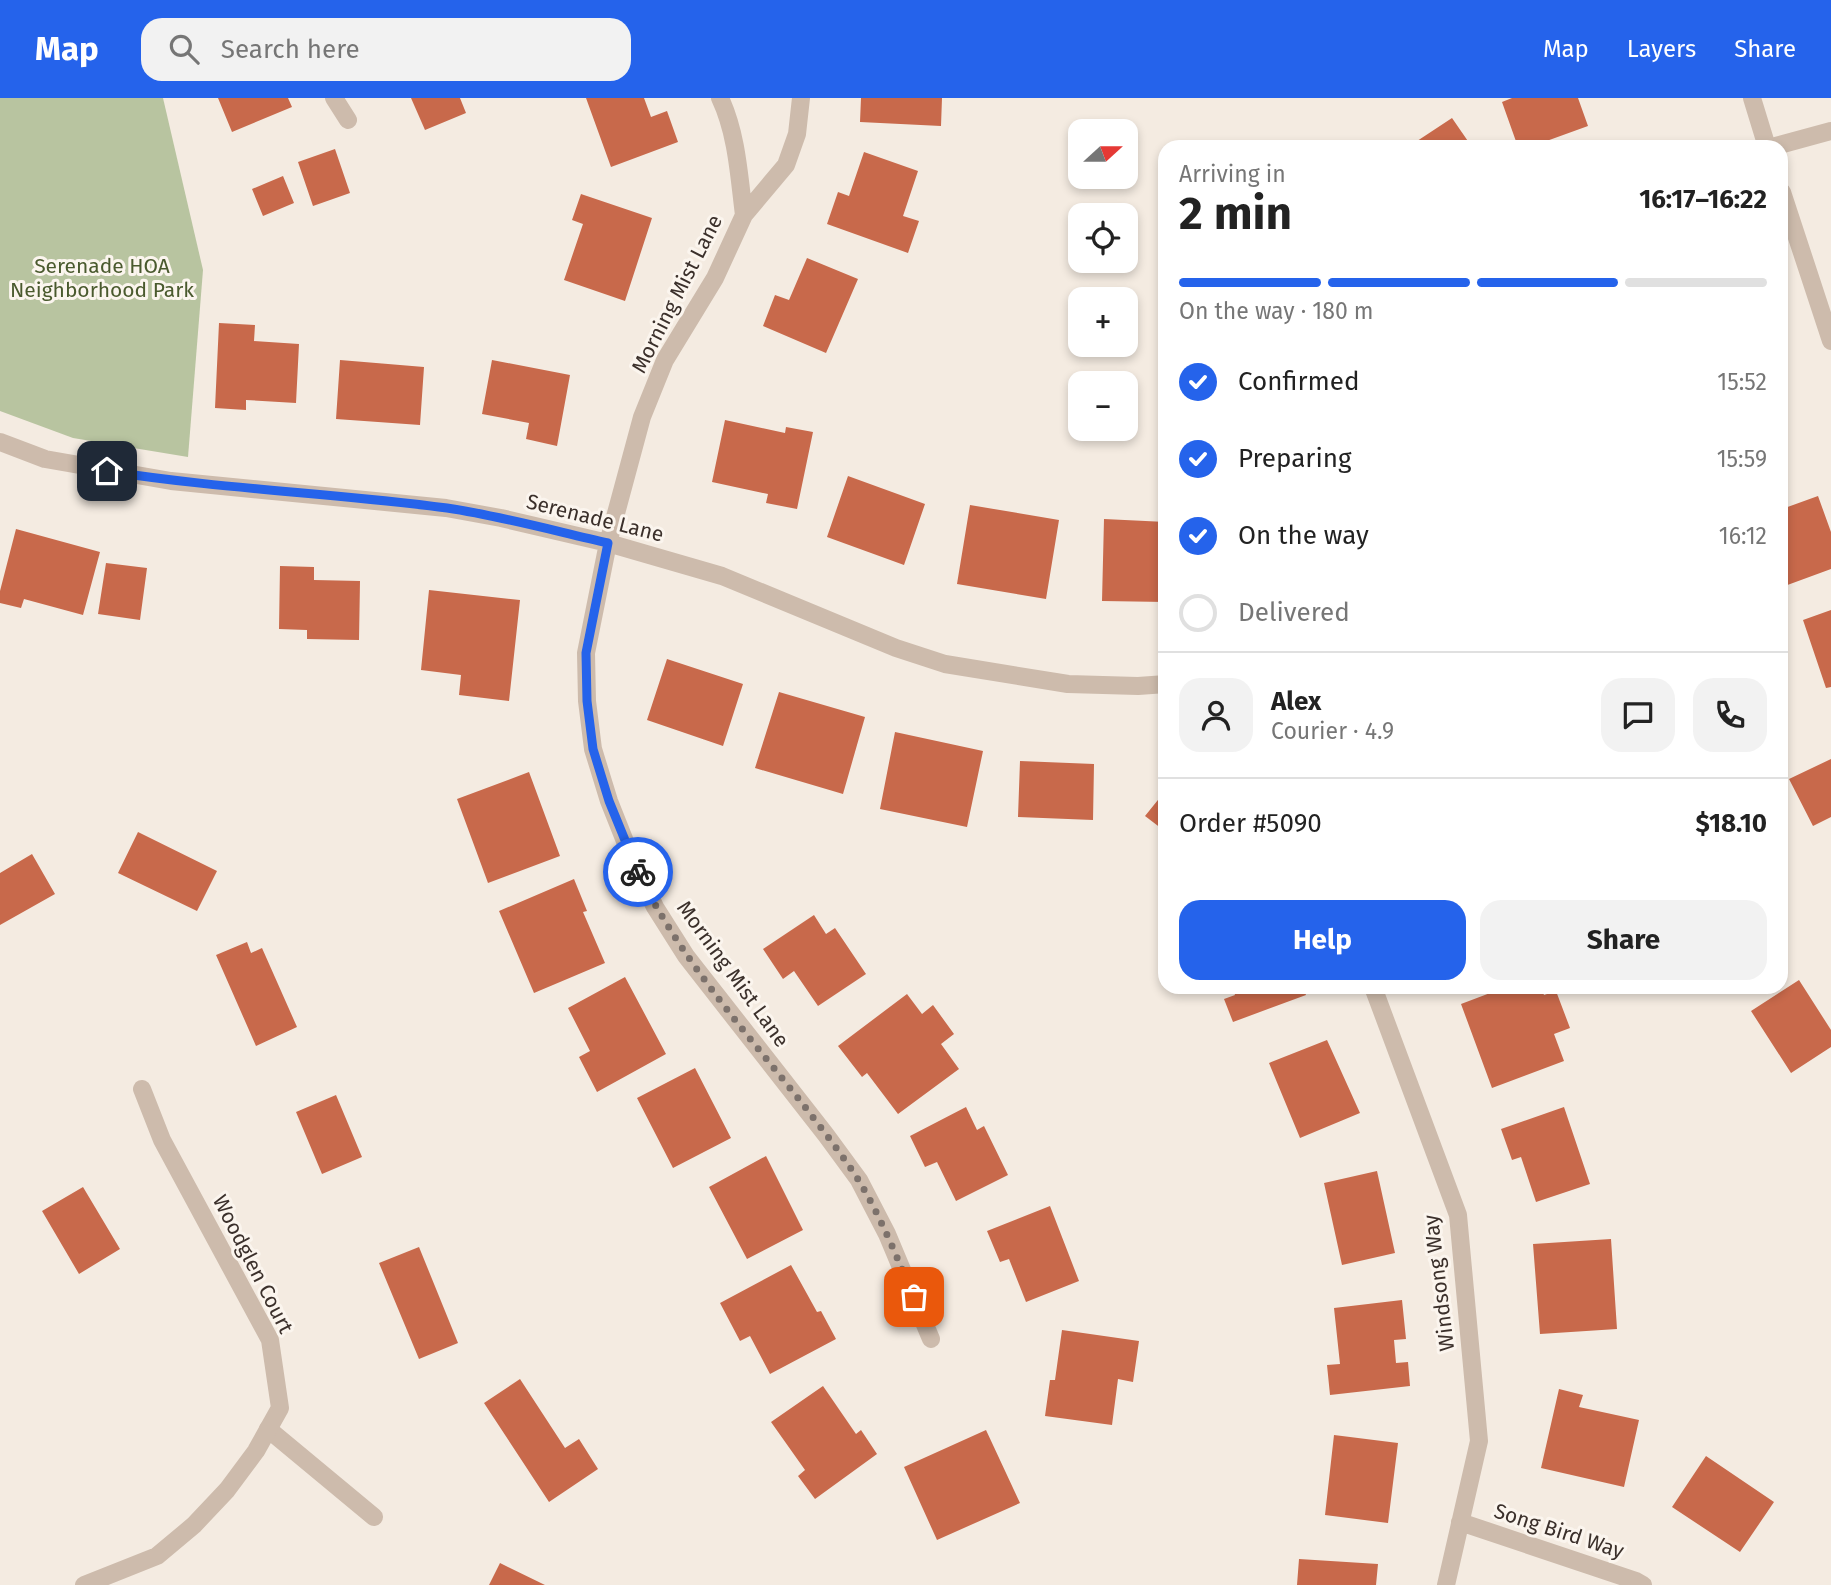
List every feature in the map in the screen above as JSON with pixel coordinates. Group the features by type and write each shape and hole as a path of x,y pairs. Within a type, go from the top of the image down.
{"street":[{"path":"334,98 348,120"},
{"name":"Morning Mist Lane","path":"720,98 735,150 744,215"},
{"name":"Morning Mist Lane","path":"801,98 797,134 786,164 744,215 715,278 665,360 642,417 608,543 586,653 587,701 593,749 609,801 655,907 686,956 859,1180 887,1234 931,1339"},
{"path":"1752,98 1765,140"},
{"path":"1788,143 1831,131"},
{"path":"1788,210 1831,341"},
{"name":"Serenade Lane","path":"0,442 45,459 171,481 446,508 501,518 608,543 722,576 896,648 944,664 1068,684 1158,685"},
{"name":"Windsong Way","path":"1376,994 1458,1216 1479,1441 1446,1585"},
{"name":"Woodglen Court","path":"84,1585 157,1556 194,1525 227,1490 256,1451 280,1408 270,1340 162,1140 142,1089"},
{"path":"268,1429 374,1517"},
{"name":"Song Bird Way","path":"1460,1522 1643,1585"}],"green space":[{"name":"Serenade HOA Neighborhood Park","path":"0,98 163,98 203,270 188,457 73,438 0,411"}],"building":[{"path":"218,98 288,98 292,107 232,132"},
{"path":"411,98 460,98 466,113 425,130"},
{"path":"586,98 644,98 651,117 667,111 678,142 611,167"},
{"path":"861,98 942,98 941,126 860,122"},
{"path":"1512,98 1578,98 1588,126 1549,140 1516,140 1502,102"},
{"path":"1452,118 1467,140 1419,140"},
{"path":"335,149 350,193 313,206 298,162"},
{"path":"864,152 918,171 903,216 919,221 908,253 827,224 838,192 849,196"},
{"path":"283,176 294,203 263,216 252,189"},
{"path":"581,194 652,218 625,301 564,280 583,224 572,220"},
{"path":"807,258 858,279 826,353 763,326 775,295 789,300"},
{"path":"219,323 255,325 254,341 299,344 296,403 246,400 246,410 215,408"},
{"path":"340,360 424,367 420,425 336,419"},
{"path":"492,360 570,375 557,446 526,439 529,423 482,414"},
{"path":"725,420 785,433 786,427 813,432 797,509 766,503 768,494 712,482"},
{"path":"848,476 925,504 904,565 827,537"},
{"path":"1818,496 1831,532 1831,569 1788,585 1788,507"},
{"path":"970,505 1059,520 1046,599 957,584"},
{"path":"1104,519 1158,522 1158,602 1102,601"},
{"path":"16,529 100,552 83,615 24,599 21,608 0,603 0,591"},
{"path":"106,563 147,568 140,620 98,614"},
{"path":"280,566 314,567 314,580 360,581 359,640 307,639 307,630 279,629"},
{"path":"429,590 520,600 509,701 459,695 461,675 421,670"},
{"path":"1831,610 1831,687 1826,688 1803,620"},
{"path":"667,659 743,684 723,746 647,720"},
{"path":"779,692 865,717 843,794 755,768"},
{"path":"895,732 983,751 967,827 880,809"},
{"path":"1831,759 1831,817 1813,826 1789,779"},
{"path":"1020,761 1094,764 1093,820 1018,817"},
{"path":"529,772 560,856 488,883 457,799"},
{"path":"1158,800 1158,826 1145,816"},
{"path":"138,832 217,871 197,911 118,873"},
{"path":"32,854 55,894 0,925 0,873"},
{"path":"574,879 587,911 583,912 605,963 534,993 499,911"},
{"path":"814,915 826,934 835,928 866,974 818,1006 794,971 783,979 763,949"},
{"path":"247,942 251,953 262,948 297,1027 256,1046 216,955"},
{"path":"625,977 666,1054 597,1092 579,1057 590,1051 568,1008"},
{"path":"1799,980 1831,1030 1831,1047 1791,1073 1751,1011 1777,994 1788,994 1788,987"},
{"path":"907,994 922,1014 933,1005 954,1034 941,1044 959,1069 898,1114 867,1073 862,1077 838,1046"},
{"path":"1487,994 1557,994 1570,1028 1554,1034 1564,1061 1492,1088 1461,1004"},
{"path":"1235,995 1306,995 1233,1022 1224,999"},
{"path":"1327,1040 1360,1113 1300,1138 1269,1063"},
{"path":"695,1068 731,1138 673,1168 637,1098"},
{"path":"336,1095 362,1157 322,1174 296,1112"},
{"path":"966,1107 977,1130 984,1126 1008,1175 956,1201 937,1162 925,1167 910,1136"},
{"path":"1564,1107 1590,1184 1536,1202 1521,1157 1512,1160 1501,1129"},
{"path":"766,1156 803,1230 747,1259 709,1187"},
{"path":"1377,1171 1395,1253 1342,1265 1324,1183"},
{"path":"83,1187 120,1249 79,1274 42,1211"},
{"path":"1050,1206 1079,1281 1026,1302 1009,1259 1000,1262 987,1231"},
{"path":"1611,1239 1617,1329 1540,1334 1533,1244"},
{"path":"419,1247 458,1343 419,1359 379,1263"},
{"path":"791,1265 817,1312 821,1311 836,1339 770,1374 750,1336 740,1341 720,1303"},
{"path":"1402,1300 1406,1339 1394,1340 1396,1363 1408,1362 1410,1386 1330,1395 1327,1365 1340,1364 1334,1308"},
{"path":"1062,1330 1139,1341 1133,1382 1118,1379 1112,1425 1045,1416 1050,1380 1055,1380"},
{"path":"520,1379 565,1448 579,1439 598,1469 549,1502 484,1403"},
{"path":"823,1386 856,1434 861,1430 877,1454 815,1499 798,1476 805,1470 771,1422"},
{"path":"1559,1389 1583,1395 1579,1407 1639,1420 1624,1487 1541,1468"},
{"path":"986,1430 1020,1503 937,1540 904,1467"},
{"path":"1334,1435 1398,1443 1388,1523 1325,1515"},
{"path":"1706,1456 1774,1502 1740,1552 1672,1507"},
{"path":"1299,1559 1378,1564 1376,1585 1297,1585"},
{"path":"500,1563 545,1585 489,1585"}],"way so far":[{"path":"638,872 655,907 686,956 859,1180 887,1234 914,1297"}],"route":[{"path":"107,471 171,481 446,508 608,543 586,653 587,701 593,749 609,801 638,872"}]}
